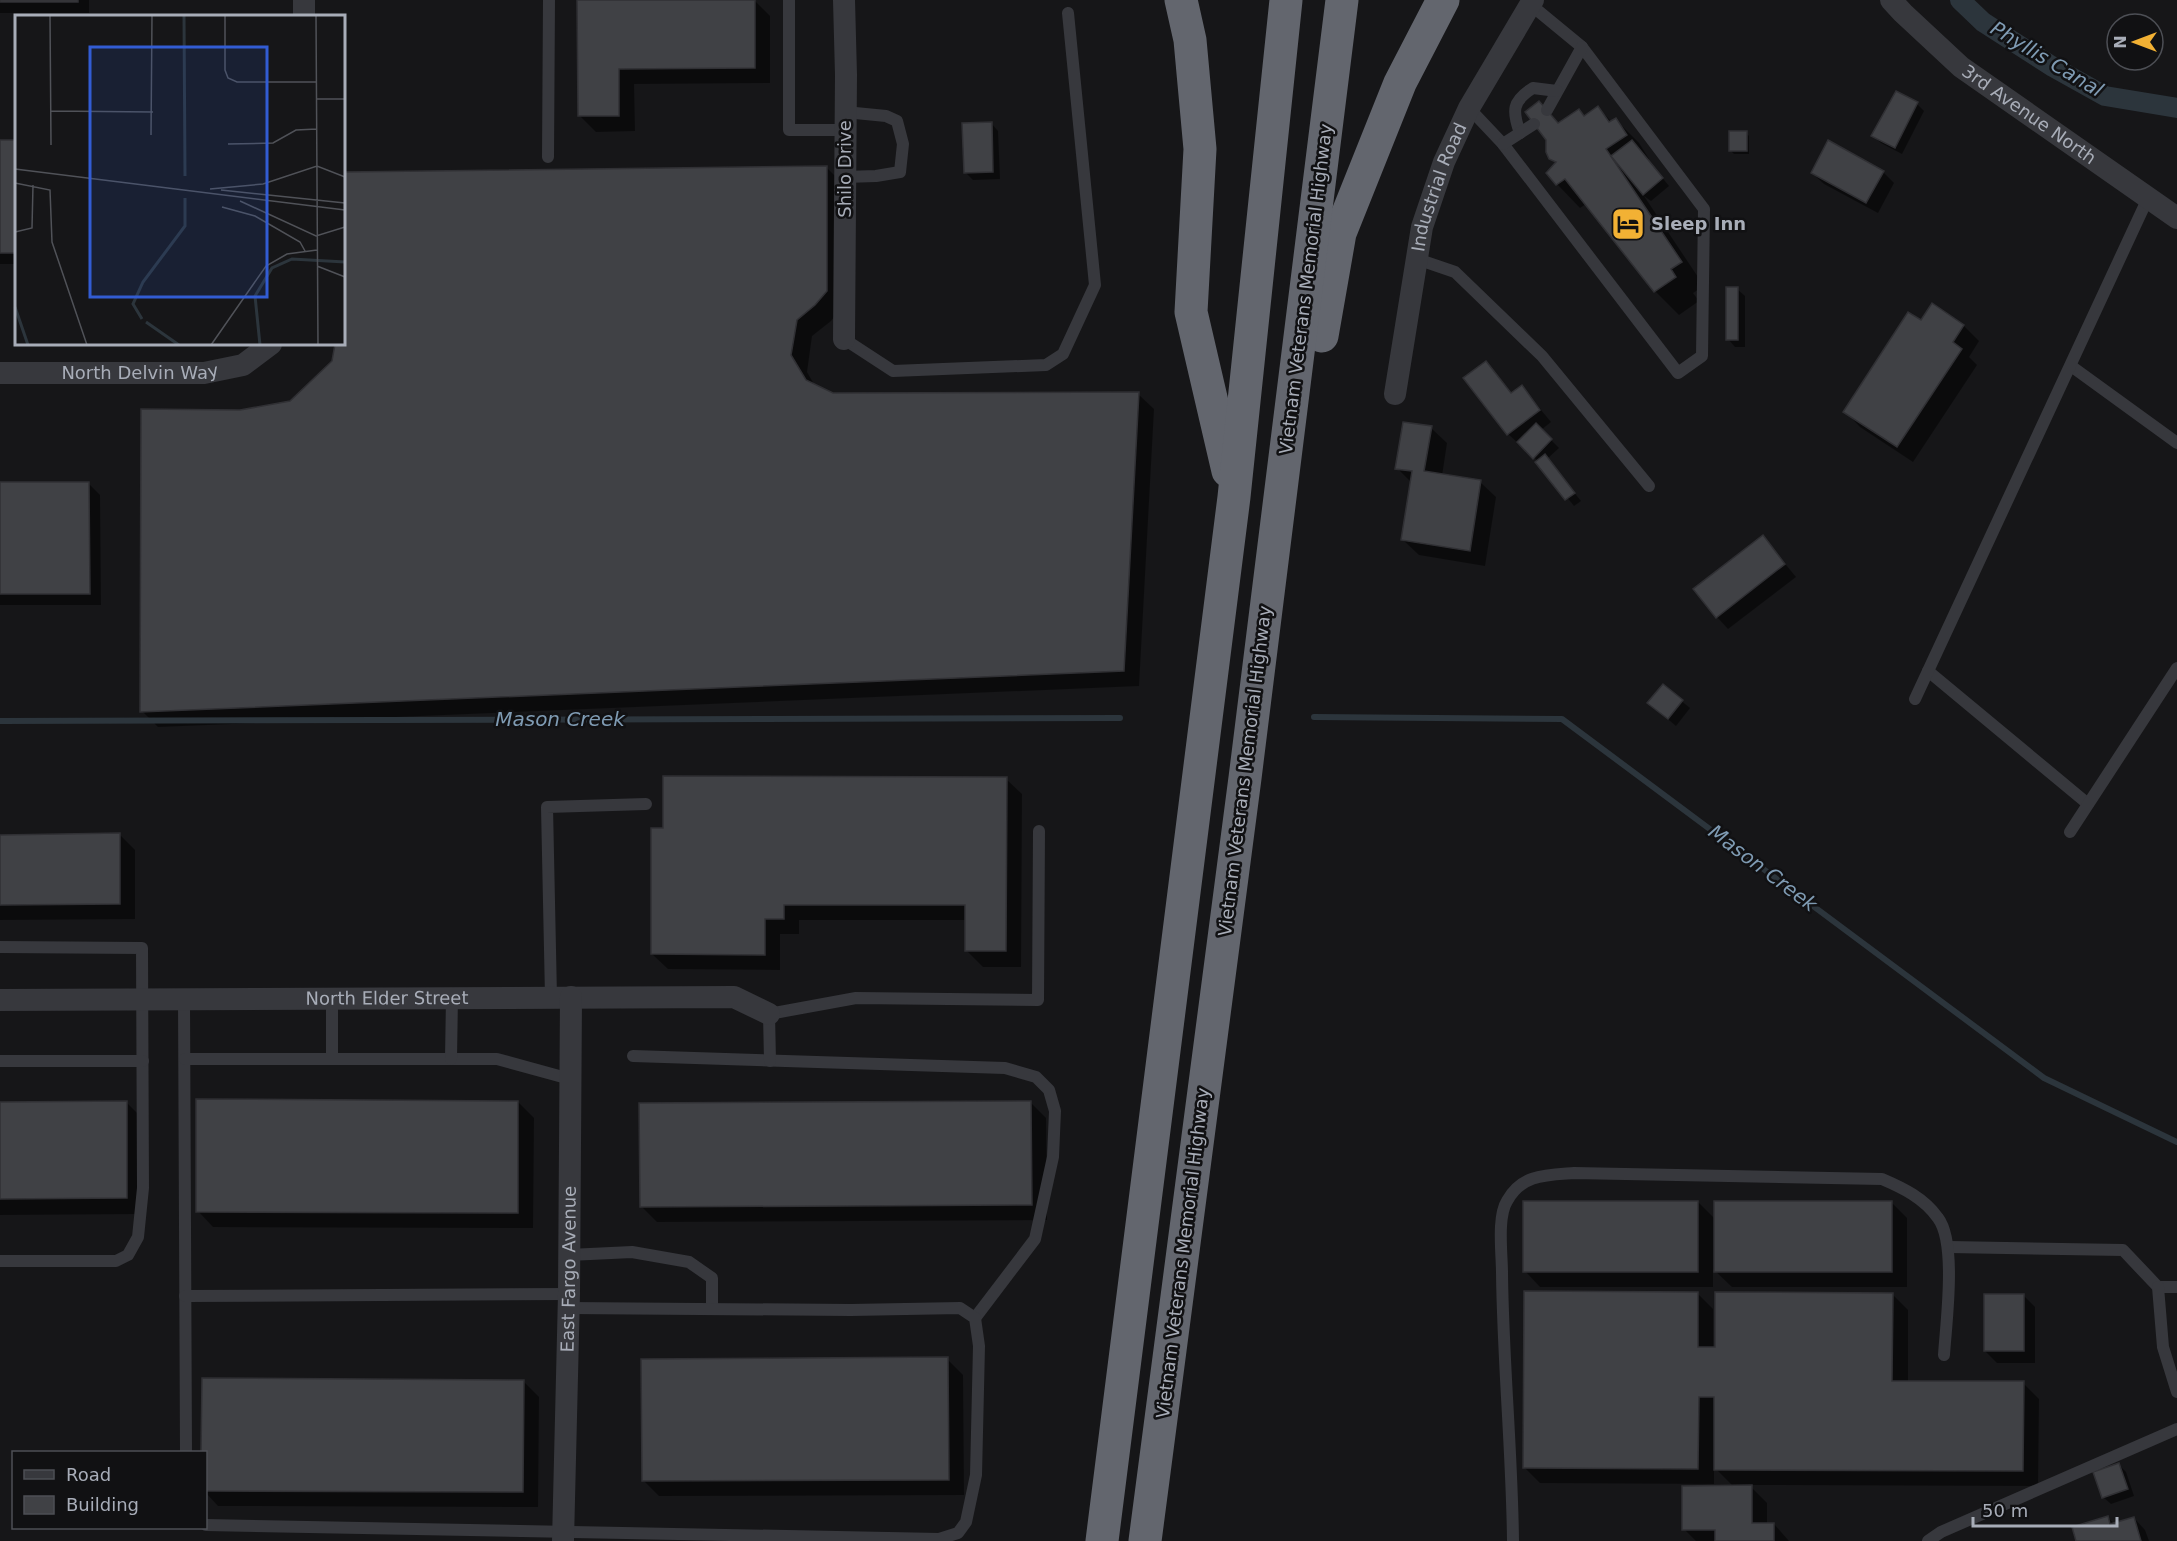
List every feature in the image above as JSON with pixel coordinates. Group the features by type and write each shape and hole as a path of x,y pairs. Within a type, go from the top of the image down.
{"highway":[{"path":"1181,0 1190,40 1200,149 1191,312 1234,496"},
{"path":"1102,1541 1234,496 1286,0"},
{"name":"Vietnam Veterans Memorial Highway","path":"1145,1541 1245,778 1342,0"},
{"path":"1245,778 1340,233 1400,83 1443,0"}],"street":[{"name":"Shilo Drive","path":"844,0 844,339"},
{"name":"3rd Avenue North","path":"1891,0 1961,67 2177,218"},
{"name":"Industrial Road","path":"1395,394 1422,227 1444,162 1469,108 1532,2"},
{"name":"North Delvin Way","path":"0,373 204,373 243,365 270,345"},
{"name":"East Fargo Avenue","path":"561,997 570,1078 569,1301 563,1536"},
{"name":"North Elder Street","path":"0,999 734,997 769,1014"}],"lane":[{"path":"548,157 549,0"},
{"path":"789,0 789,130 886,116 897,121 903,144 900,172 876,176 845,177"},
{"path":"1469,108 1503,144 1678,373 1702,356 1704,208 1582,47 1532,2"},
{"path":"844,339 893,371 1046,366 1063,354 1095,285 1068,13"},
{"path":"1547,110 1582,47"},
{"path":"1520,133 1515,118 1515,104 1523,94 1533,88 1557,91"},
{"path":"1503,144 1534,124"},
{"path":"1915,699 2148,198"},
{"path":"1417,259 1455,272 1534,348 1649,486"},
{"path":"2070,366 2177,443"},
{"path":"2070,832 2177,668"},
{"path":"1928,671 2088,804"},
{"path":"561,997 546,807 646,804"},
{"path":"770,1061 769,1014 856,998 1038,1000 1039,831"},
{"path":"0,947 142,948 143,1061 143,1188 138,1237 128,1255 116,1261 0,1261"},
{"path":"451,1059 452,997"},
{"path":"332,998 332,1059"},
{"path":"184,999 186,1451"},
{"path":"633,1056 1005,1068 1036,1077 1048,1090 1055,1111 1053,1157 1035,1239 975,1318"},
{"path":"185,1059 496,1059 570,1078"},
{"path":"0,1061 143,1061"},
{"path":"1513,1541 1512,1479 1503,1344 1502,1227 1505,1202 1519,1184 1540,1175 1574,1173 1882,1179 1911,1191 1939,1218 1949,1247 1944,1355"},
{"path":"1949,1247 2123,1250 2158,1287 2163,1347 2177,1392"},
{"path":"569,1255 632,1252 689,1262 712,1278 712,1309"},
{"path":"2158,1287 2177,1287"},
{"path":"185,1296 569,1301 712,1309 960,1308 975,1318 980,1346 976,1475 966,1522 958,1533 939,1539 563,1536 207,1525"},
{"path":"1928,1541 1941,1532 2177,1429"}],"building":[{"path":"0,0 78,0 78,2 0,2"},
{"path":"577,0 755,0 755,68 619,69 619,116 578,116"},
{"path":"1896,91 1918,102 1895,148 1871,136"},
{"name":"Sleep Inn","path":"1539,101 1558,123 1579,109 1584,116 1598,106 1609,122 1616,118 1627,135 1606,149 1682,262 1671,269 1676,277 1654,292 1565,179 1556,185 1546,173 1556,162 1549,159 1546,152 1546,140 1525,112"},
{"path":"992,122 993,172 964,173 962,123"},
{"path":"1729,131 1747,131 1747,151 1729,151"},
{"path":"0,140 15,140 15,253 0,253"},
{"path":"1632,140 1663,178 1643,195 1611,156"},
{"path":"1828,140 1884,171 1866,203 1811,173"},
{"path":"827,166 827,291 797,320 791,355 806,380 833,393 1139,392 1124,671 140,712 141,409 240,410 290,401 332,361 335,345 345,345 345,172"},
{"path":"1726,287 1738,287 1738,340 1726,340"},
{"path":"1932,303 1964,325 1953,342 1962,349 1897,447 1843,412 1908,312 1921,320"},
{"path":"1486,361 1511,393 1522,385 1540,410 1507,435 1463,378"},
{"path":"1403,422 1432,426 1424,471 1481,480 1470,551 1401,540 1412,471 1395,469"},
{"path":"1536,423 1552,439 1533,459 1517,442"},
{"path":"1545,454 1575,493 1565,500 1535,462"},
{"path":"0,482 89,482 90,594 0,594"},
{"path":"1763,535 1785,564 1716,618 1693,589"},
{"path":"1663,684 1683,700 1668,719 1647,703"},
{"path":"663,776 1007,777 1006,951 965,951 965,905 784,905 784,919 765,919 765,955 651,954 651,828 663,828"},
{"path":"120,833 120,904 0,905 0,835"},
{"path":"196,1099 518,1101 518,1213 196,1212"},
{"path":"127,1101 127,1198 0,1199 0,1102"},
{"path":"1031,1101 1032,1205 640,1207 639,1103"},
{"path":"1523,1201 1698,1201 1698,1272 1523,1272"},
{"path":"1714,1201 1892,1201 1892,1272 1714,1272"},
{"path":"1524,1291 1698,1292 1698,1347 1715,1347 1715,1292 1893,1293 1892,1381 2024,1381 2023,1471 1714,1470 1714,1397 1699,1397 1698,1469 1523,1468"},
{"path":"1984,1294 2024,1294 2024,1351 1984,1351"},
{"path":"948,1357 949,1480 642,1481 641,1359"},
{"path":"202,1378 524,1380 523,1492 207,1491 207,1451 201,1451"},
{"path":"2119,1463 2128,1489 2102,1498 2093,1472"},
{"path":"1752,1485 1752,1523 1774,1523 1774,1541 1715,1541 1715,1530 1682,1530 1682,1486"},
{"path":"2108,1516 2110,1524 2134,1517 2141,1541 2076,1541 2072,1527"}],"waterway":[{"name":"Phyllis Canal","path":"1960,0 1983,22 2053,67 2105,96 2177,108"},
{"name":"Mason Creek","path":"1314,717 1562,719 2044,1078 2177,1142"},
{"name":"Mason Creek","path":"0,721 1120,718"}],"place":[{"name":"Sleep Inn","path":"1628,224"}]}
